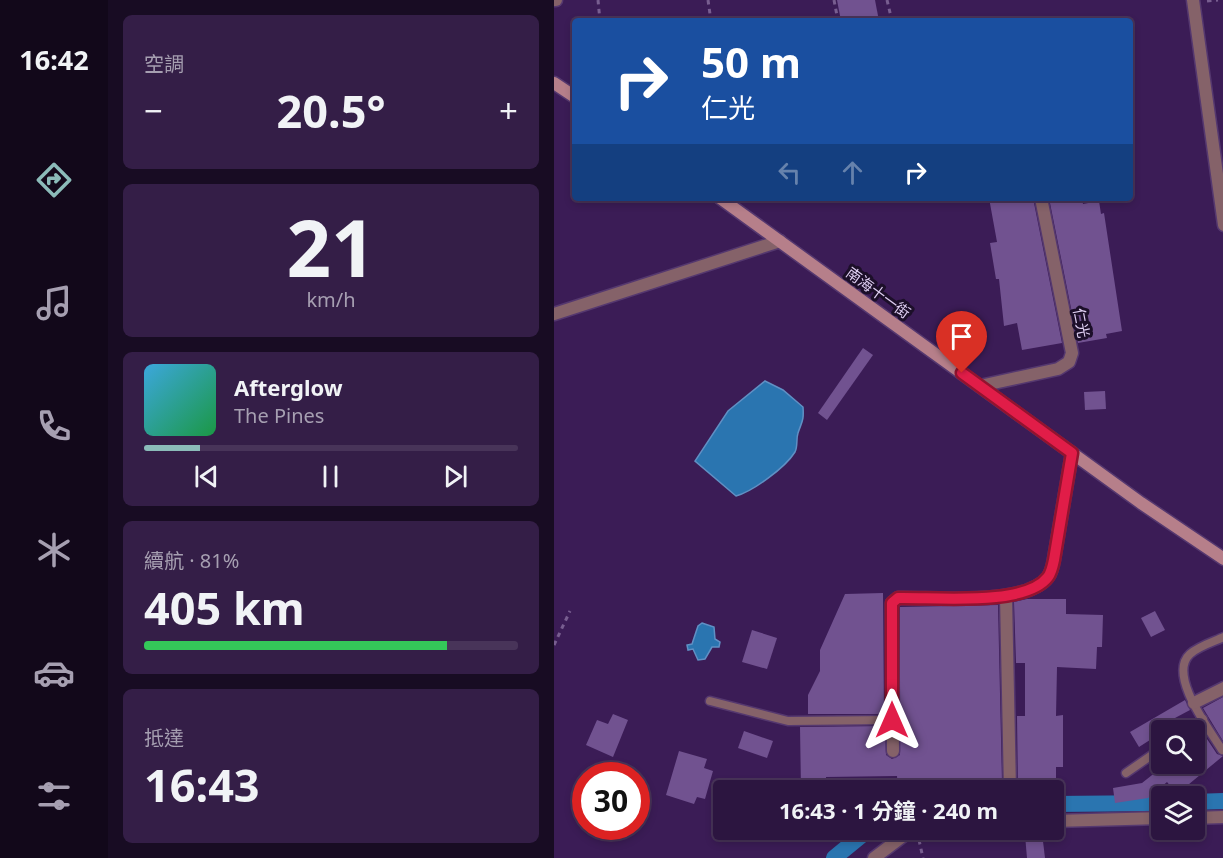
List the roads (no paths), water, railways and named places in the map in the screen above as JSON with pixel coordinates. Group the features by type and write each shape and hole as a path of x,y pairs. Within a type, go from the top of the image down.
{"street":[{"path":"1193,0 1223,225"},
{"path":"554,83 572,95"},
{"name":"南海十一街","path":"724,201 1072,453 1223,559"},
{"name":"仁光","path":"980,386 1058,369 1069,362 1072,353 1042,201"},
{"path":"554,314 780,241"},
{"path":"893,751 892,603 898,598 1006,597 1037,587 1049,576 1054,560 1072,453"},
{"path":"1006,597 1010,780"},
{"path":"1194,703 1223,688"},
{"path":"1205,818 1223,817"},
{"path":"1064,821 1151,818"},
{"path":"874,858 898,840"}],"lane":[{"path":"1222,750 1184,683 1183,668 1187,657 1223,637"},
{"path":"710,701 788,721 892,720"},
{"path":"1126,773 1151,756"}],"water":[{"path":"765,381 783,390 803,407 796,450 784,465 768,478 736,496 695,461 728,411"},
{"path":"702,623 714,627 715,639 720,642 719,647 712,647 705,659 698,660 693,649 688,650 687,645 692,644 698,626"}],"waterway":[{"path":"1205,802 1224,801"},
{"path":"1064,804 1151,803"},
{"path":"834,858 856,840"}]}
